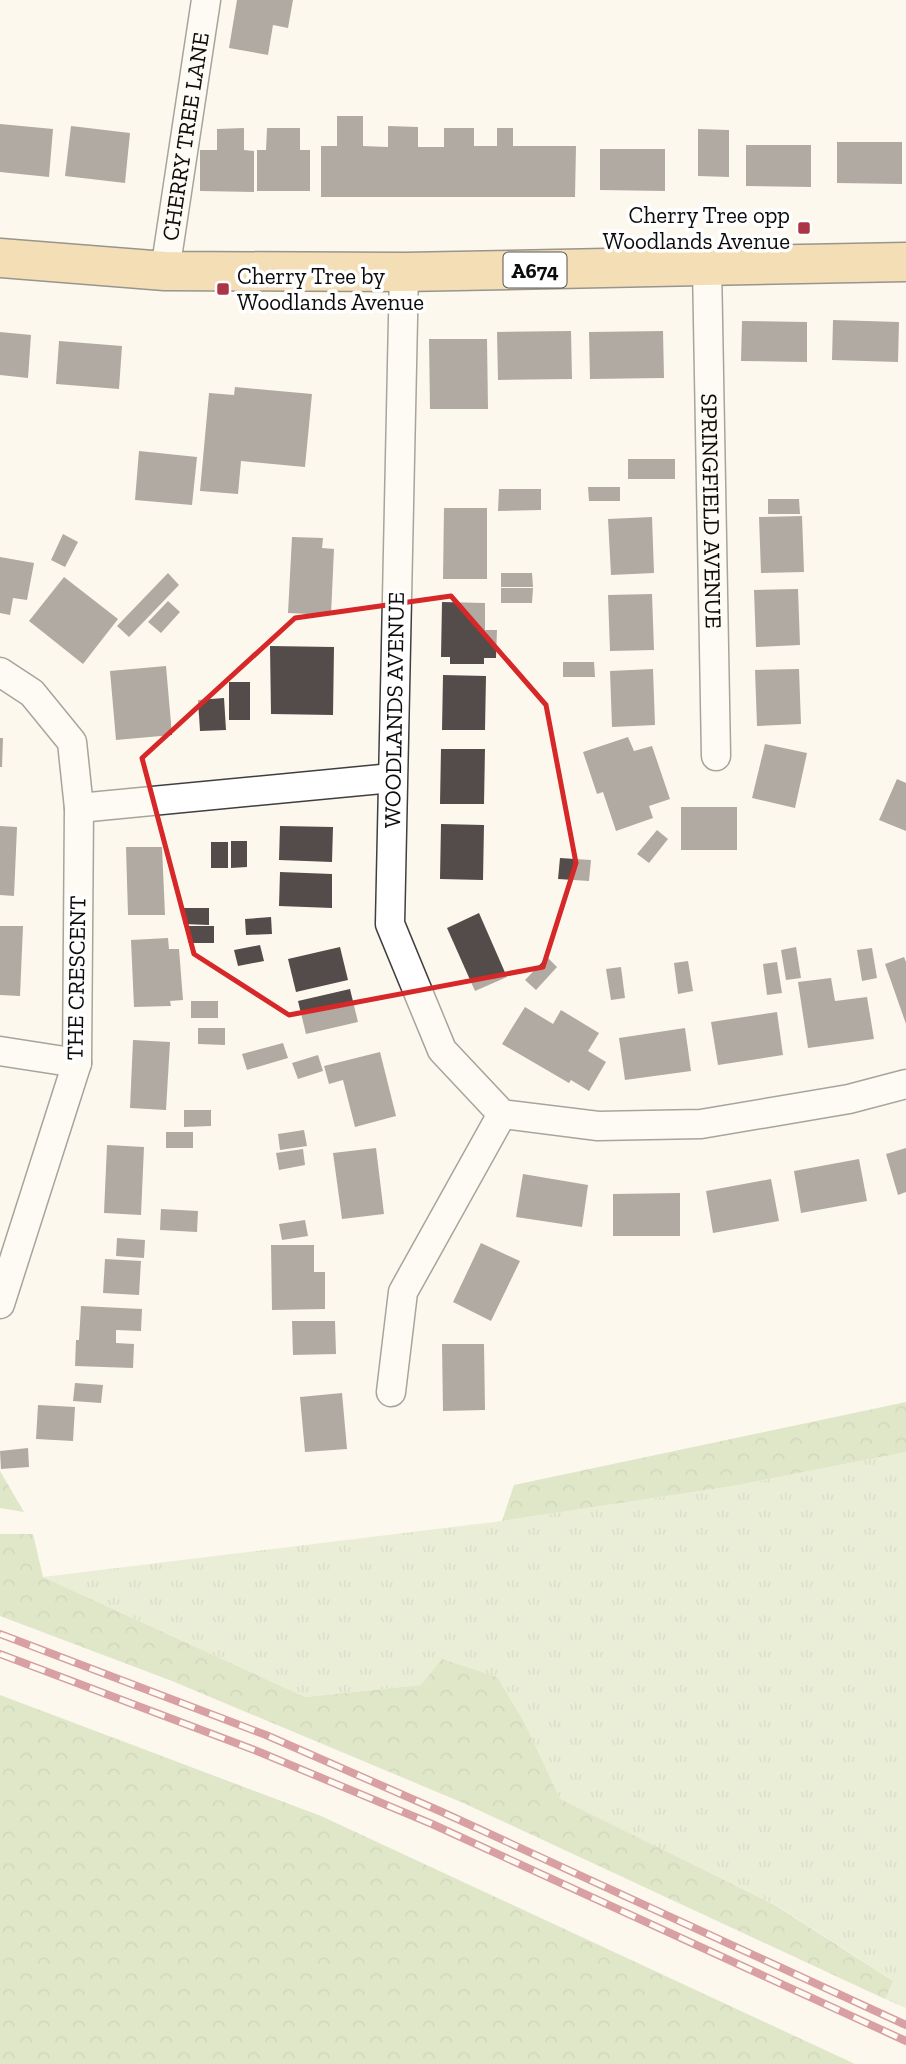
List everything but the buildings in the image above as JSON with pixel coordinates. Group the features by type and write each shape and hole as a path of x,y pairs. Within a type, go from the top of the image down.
{"main road":[{"name":"A674","path":"0,258 165,271 404,272 906,262"}],"street":[{"name":"CHERRY TREE LANE","path":"165,271 206,0"},
{"name":"SPRINGFIELD AVENUE","path":"707,266 716,756"},
{"name":"WOODLANDS AVENUE","path":"404,272 390,924 442,1050 502,1114"},
{"name":"THE CRESCENT","path":"0,672 32,693 72,742 79,808 77,1063 0,1304"},
{"path":"79,808 392,778"},
{"path":"0,1051 77,1063"},
{"path":"391,1392 403,1292 502,1114 598,1126 701,1124 849,1099 906,1084"}],"highlighted area":[{"path":"451,596 546,705 576,863 543,967 289,1015 194,954 142,758 295,618"}],"green space":[{"path":"906,1402 906,1452 733,1486 502,1521 514,1485"},
{"path":"906,1452 906,2008 885,1999 892,1980 776,1905 559,1799 525,1724 421,1685 305,1697 43,1577 502,1521 733,1486"},
{"path":"0,1471 24,1512 0,1508"},
{"path":"0,1534 33,1534 43,1577 305,1697 421,1685 442,1659 497,1677 525,1724 560,1799 775,1905 893,1981 885,1999 461,1802 172,1681 0,1616"},
{"path":"0,1695 321,1816 855,2064 0,2064"}],"railway":[{"path":"0,1634 266,1735 442,1812 906,2025"},
{"path":"0,1654 257,1751 432,1824 906,2041"}],"place":[{"name":"Cherry Tree opp Woodlands Avenue","path":"804,228"},
{"name":"Cherry Tree by Woodlands Avenue","path":"223,289"}]}
